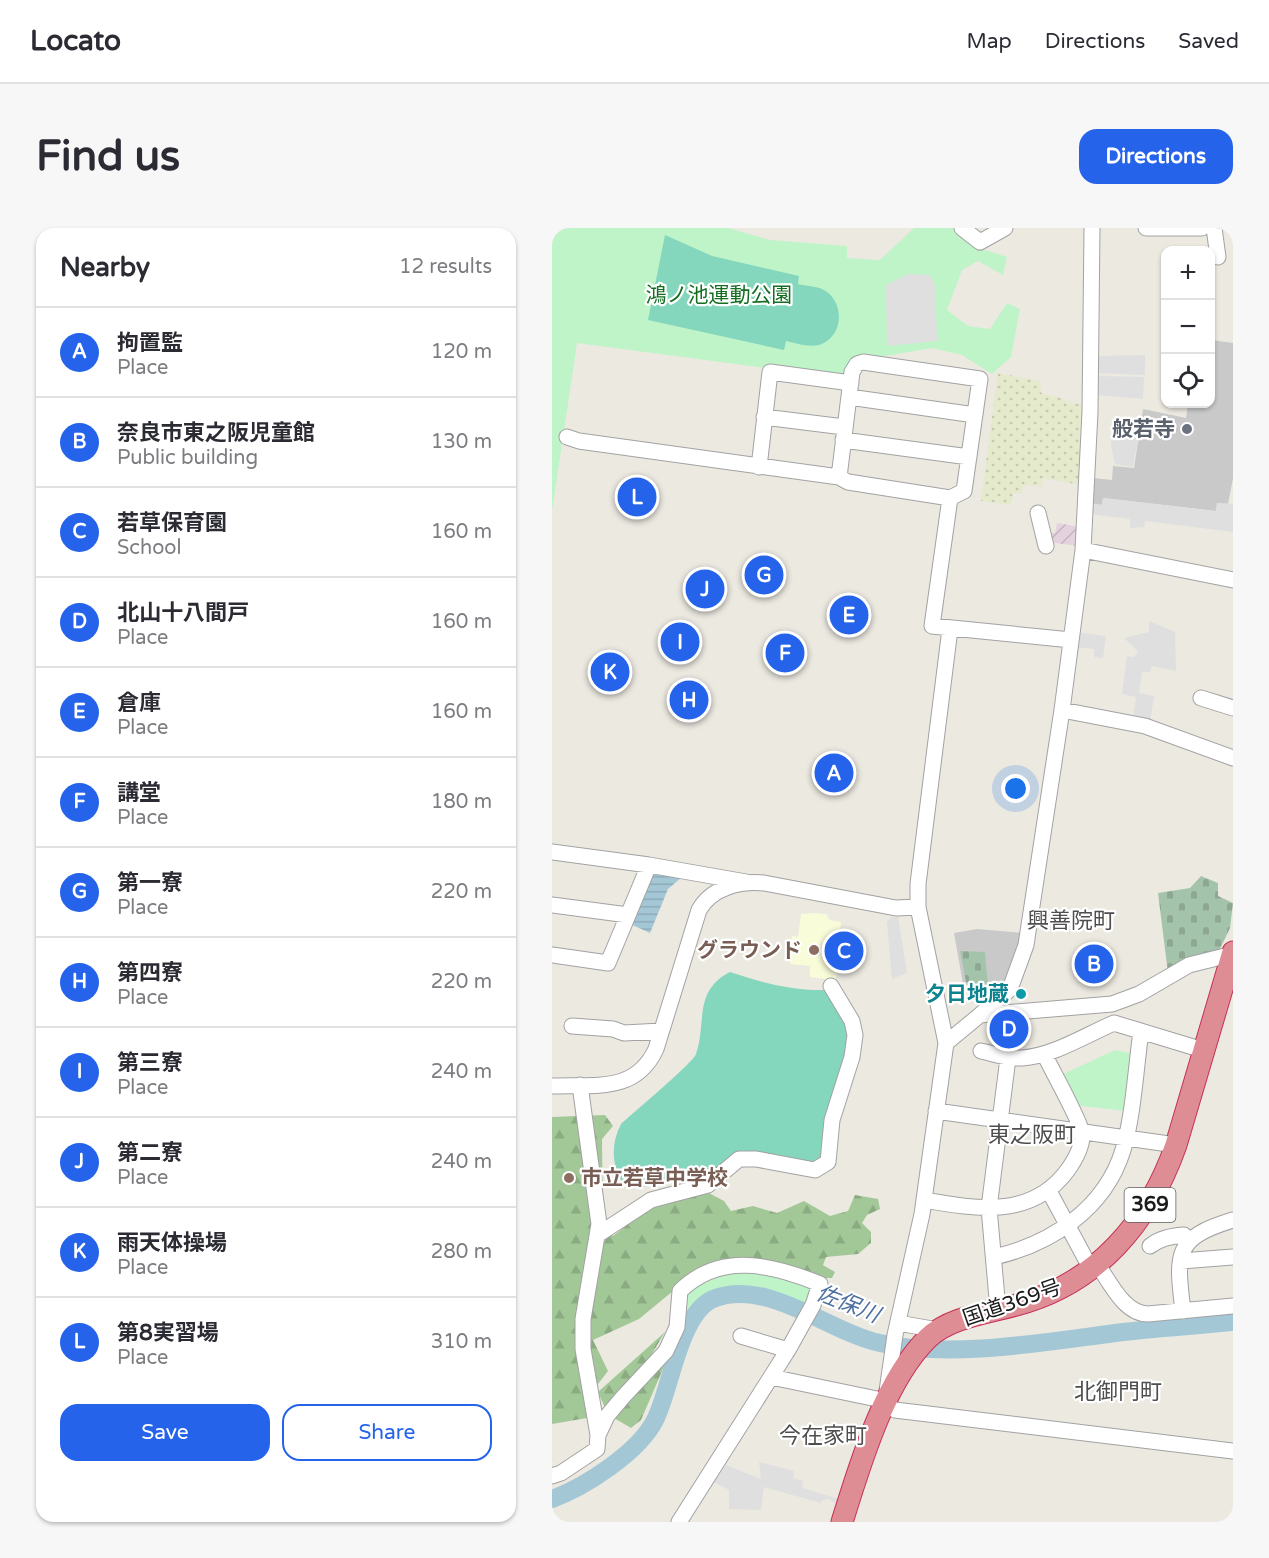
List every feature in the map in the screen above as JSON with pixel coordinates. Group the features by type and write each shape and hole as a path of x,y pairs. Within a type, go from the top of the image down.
{"highway":[{"name":"国道369号","path":"933,1334 957,1321 1044,1296 1064,1287 1094,1267 1129,1232 1151,1204 1166,1174 1233,954"},
{"path":"842,1522 866,1448 902,1361 933,1334"}],"street":[{"path":"962,228 980,242 1005,228"},
{"path":"1146,228 1202,228"},
{"path":"1214,228 1218,257"},
{"path":"946,1043 1010,989 1026,945 1062,710 1083,550 1089,412 1089,229"},
{"path":"567,437 579,441 838,477 848,482 950,498 964,490 980,380 863,362 856,364 850,390 838,477"},
{"path":"759,467 770,372 975,415"},
{"path":"764,417 969,457"},
{"path":"950,498 932,626 1071,640"},
{"path":"1038,513 1046,546"},
{"path":"1083,550 1233,580"},
{"path":"902,1361 897,1329 924,1200 946,1043 918,908 922,842 948,628"},
{"path":"1201,698 1233,708"},
{"path":"1062,710 1145,726 1233,757"},
{"path":"552,852 773,885 896,908 918,908"},
{"path":"552,956 608,963 649,865"},
{"path":"552,1086 613,1084 633,1078 652,1058 703,904 712,896 746,882"},
{"path":"552,905 628,915"},
{"path":"980,1015 1112,1004 1138,994 1189,965 1233,954"},
{"path":"599,1234 651,1200 708,1185 739,1159 815,1170 828,1162 832,1120 852,1057 855,1035 852,1021 831,986"},
{"path":"981,1051 1008,1058 1044,1054 1114,1023 1203,1050"},
{"path":"572,1026 613,1029 624,1033 661,1031"},
{"path":"994,1257 1034,1246 1068,1225 1091,1204 1112,1176 1126,1137 1141,1031"},
{"path":"924,1200 988,1208 1020,1205 1049,1191 1076,1158 1082,1131 1044,1054"},
{"path":"998,1310 988,1208 1008,1058"},
{"path":"552,1476 597,1449 598,1435 583,1349 583,1319 589,1273 599,1234 580,1085"},
{"path":"936,1111 1176,1145"},
{"path":"1049,1191 1094,1267 1126,1305 1135,1312 1148,1314 1233,1306"},
{"path":"1183,1311 1179,1280 1181,1261 1189,1240 1204,1229 1233,1220"},
{"path":"1150,1246 1163,1238 1176,1236 1184,1235 1189,1240"},
{"path":"1181,1261 1233,1257"},
{"path":"598,1435 608,1416 623,1397 666,1351 677,1327 680,1291 695,1279 723,1267 749,1265 776,1267 820,1284 813,1305 788,1350 679,1522"},
{"path":"897,1329 933,1334"},
{"path":"741,1336 788,1350"},
{"path":"771,1377 877,1399 895,1410 1233,1451"}],"shaded area":[{"path":"908,274 930,275 935,286 937,341 887,346 886,285"},
{"name":"般若寺","path":"1215,341 1233,343 1233,478 1228,504 1217,503 1216,511 1103,498 1102,505 1090,503 1093,478 1112,480 1113,466 1134,468 1143,409 1186,418 1187,408 1215,408"},
{"path":"1145,355 1145,375 1097,373 1097,356"},
{"path":"998,373 1040,381 1041,393 1065,399 1066,402 1086,405 1081,485 1043,478 1042,487 1023,485 1022,494 1013,493 1011,505 981,501"},
{"path":"1097,376 1144,377 1143,399 1096,395"},
{"path":"1115,418 1141,422 1133,467 1115,464 1111,446"},
{"path":"1103,498 1216,511 1217,503 1233,504 1233,532 1145,521 1144,527 1130,528 1130,519 1089,514 1090,503 1102,505"},
{"path":"1057,523 1081,527 1078,546 1048,542 1046,532 1055,533"},
{"path":"1149,621 1175,632 1176,671 1152,666 1150,672 1142,672 1139,693 1154,696 1150,723 1133,719 1136,697 1122,694 1127,656 1134,657 1138,651 1124,638 1149,632"},
{"path":"1076,632 1106,636 1103,658 1094,657 1094,649 1074,647"},
{"name":"グラウンド","path":"801,914 826,914 830,920 841,922 836,980 810,977 810,966 790,964 792,936 798,937"},
{"path":"891,917 898,917 907,973 892,979 887,922"},
{"path":"977,929 1025,933 1006,987 989,1001 990,990 963,984 954,933"},
{"path":"759,1462 794,1471 793,1478 803,1481 802,1488 843,1500 837,1504 829,1499 822,1500 821,1503 764,1487 761,1510 729,1509 729,1490 714,1482 726,1465 761,1479"}],"green space":[{"name":"鴻ノ池運動公園","path":"552,228 728,228 770,240 847,246 847,258 880,260 914,228 956,228 982,249 1007,257 1003,275 978,261 962,270 947,310 968,326 990,329 1007,303 1020,309 1011,357 992,374 962,355 932,348 862,360 842,378 577,343 552,511"},
{"path":"665,235 712,256 799,276 798,284 822,289 834,299 839,313 837,329 822,344 807,346 786,341 784,350 648,320"},
{"path":"1201,876 1218,883 1218,896 1233,903 1230,928 1219,951 1168,973 1158,893 1190,888"},
{"path":"960,951 985,952 988,989 966,982"},
{"path":"730,972 778,986 827,990 847,1023 850,1036 824,1154 811,1165 753,1155 707,1180 703,1173 639,1188 623,1183 614,1161 615,1139 621,1124 693,1059 699,1042 706,998 718,980"},
{"path":"1115,1050 1134,1054 1126,1111 1074,1105 1059,1076"},
{"path":"605,1115 613,1126 602,1139 603,1222 613,1236 647,1210 707,1192 724,1201 731,1211 753,1206 777,1213 804,1201 830,1216 848,1211 855,1195 878,1199 880,1209 867,1215 862,1223 871,1232 871,1243 858,1254 826,1257 823,1265 835,1272 832,1278 690,1277 639,1319 593,1340 608,1371 598,1384 584,1385 587,1418 552,1424 552,1117"},
{"path":"766,1270 812,1288 806,1303 775,1292 744,1286 713,1291 687,1311 683,1307 688,1290 719,1273"},
{"path":"665,1332 641,1372 606,1410 598,1392"},
{"path":"669,1355 641,1420 631,1428 614,1418"}],"water":[{"path":"653,872 682,877 668,889 650,933 630,924"}],"waterway":[{"name":"佐保川","path":"552,1499 580,1486 610,1467 637,1444 647,1432 661,1407 684,1336 701,1307 713,1299 733,1294 754,1295 776,1300 860,1337 907,1348 997,1347 1130,1331 1233,1322"}],"place":[{"name":"般若寺","path":"1187,429"},
{"name":"第8実習場","path":"637,497"},
{"name":"第一寮","path":"764,575"},
{"name":"第二寮","path":"705,589"},
{"name":"倉庫","path":"849,615"},
{"name":"第三寮","path":"680,642"},
{"name":"講堂","path":"785,653"},
{"name":"雨天体操場","path":"610,672"},
{"name":"第四寮","path":"689,700"},
{"name":"拘置監","path":"834,773"},
{"name":"グラウンド","path":"814,950"},
{"name":"若草保育園","path":"844,951"},
{"name":"奈良市東之阪児童館","path":"1094,964"},
{"name":"夕日地蔵","path":"1021,994"},
{"name":"北山十八間戸","path":"1009,1029"},
{"name":"市立若草中学校","path":"569,1178"}],"district":[{"name":"興善院町","path":"1071,921"},
{"name":"東之阪町","path":"1032,1135"},
{"name":"北御門町","path":"1118,1392"},
{"name":"今在家町","path":"823,1436"}]}
